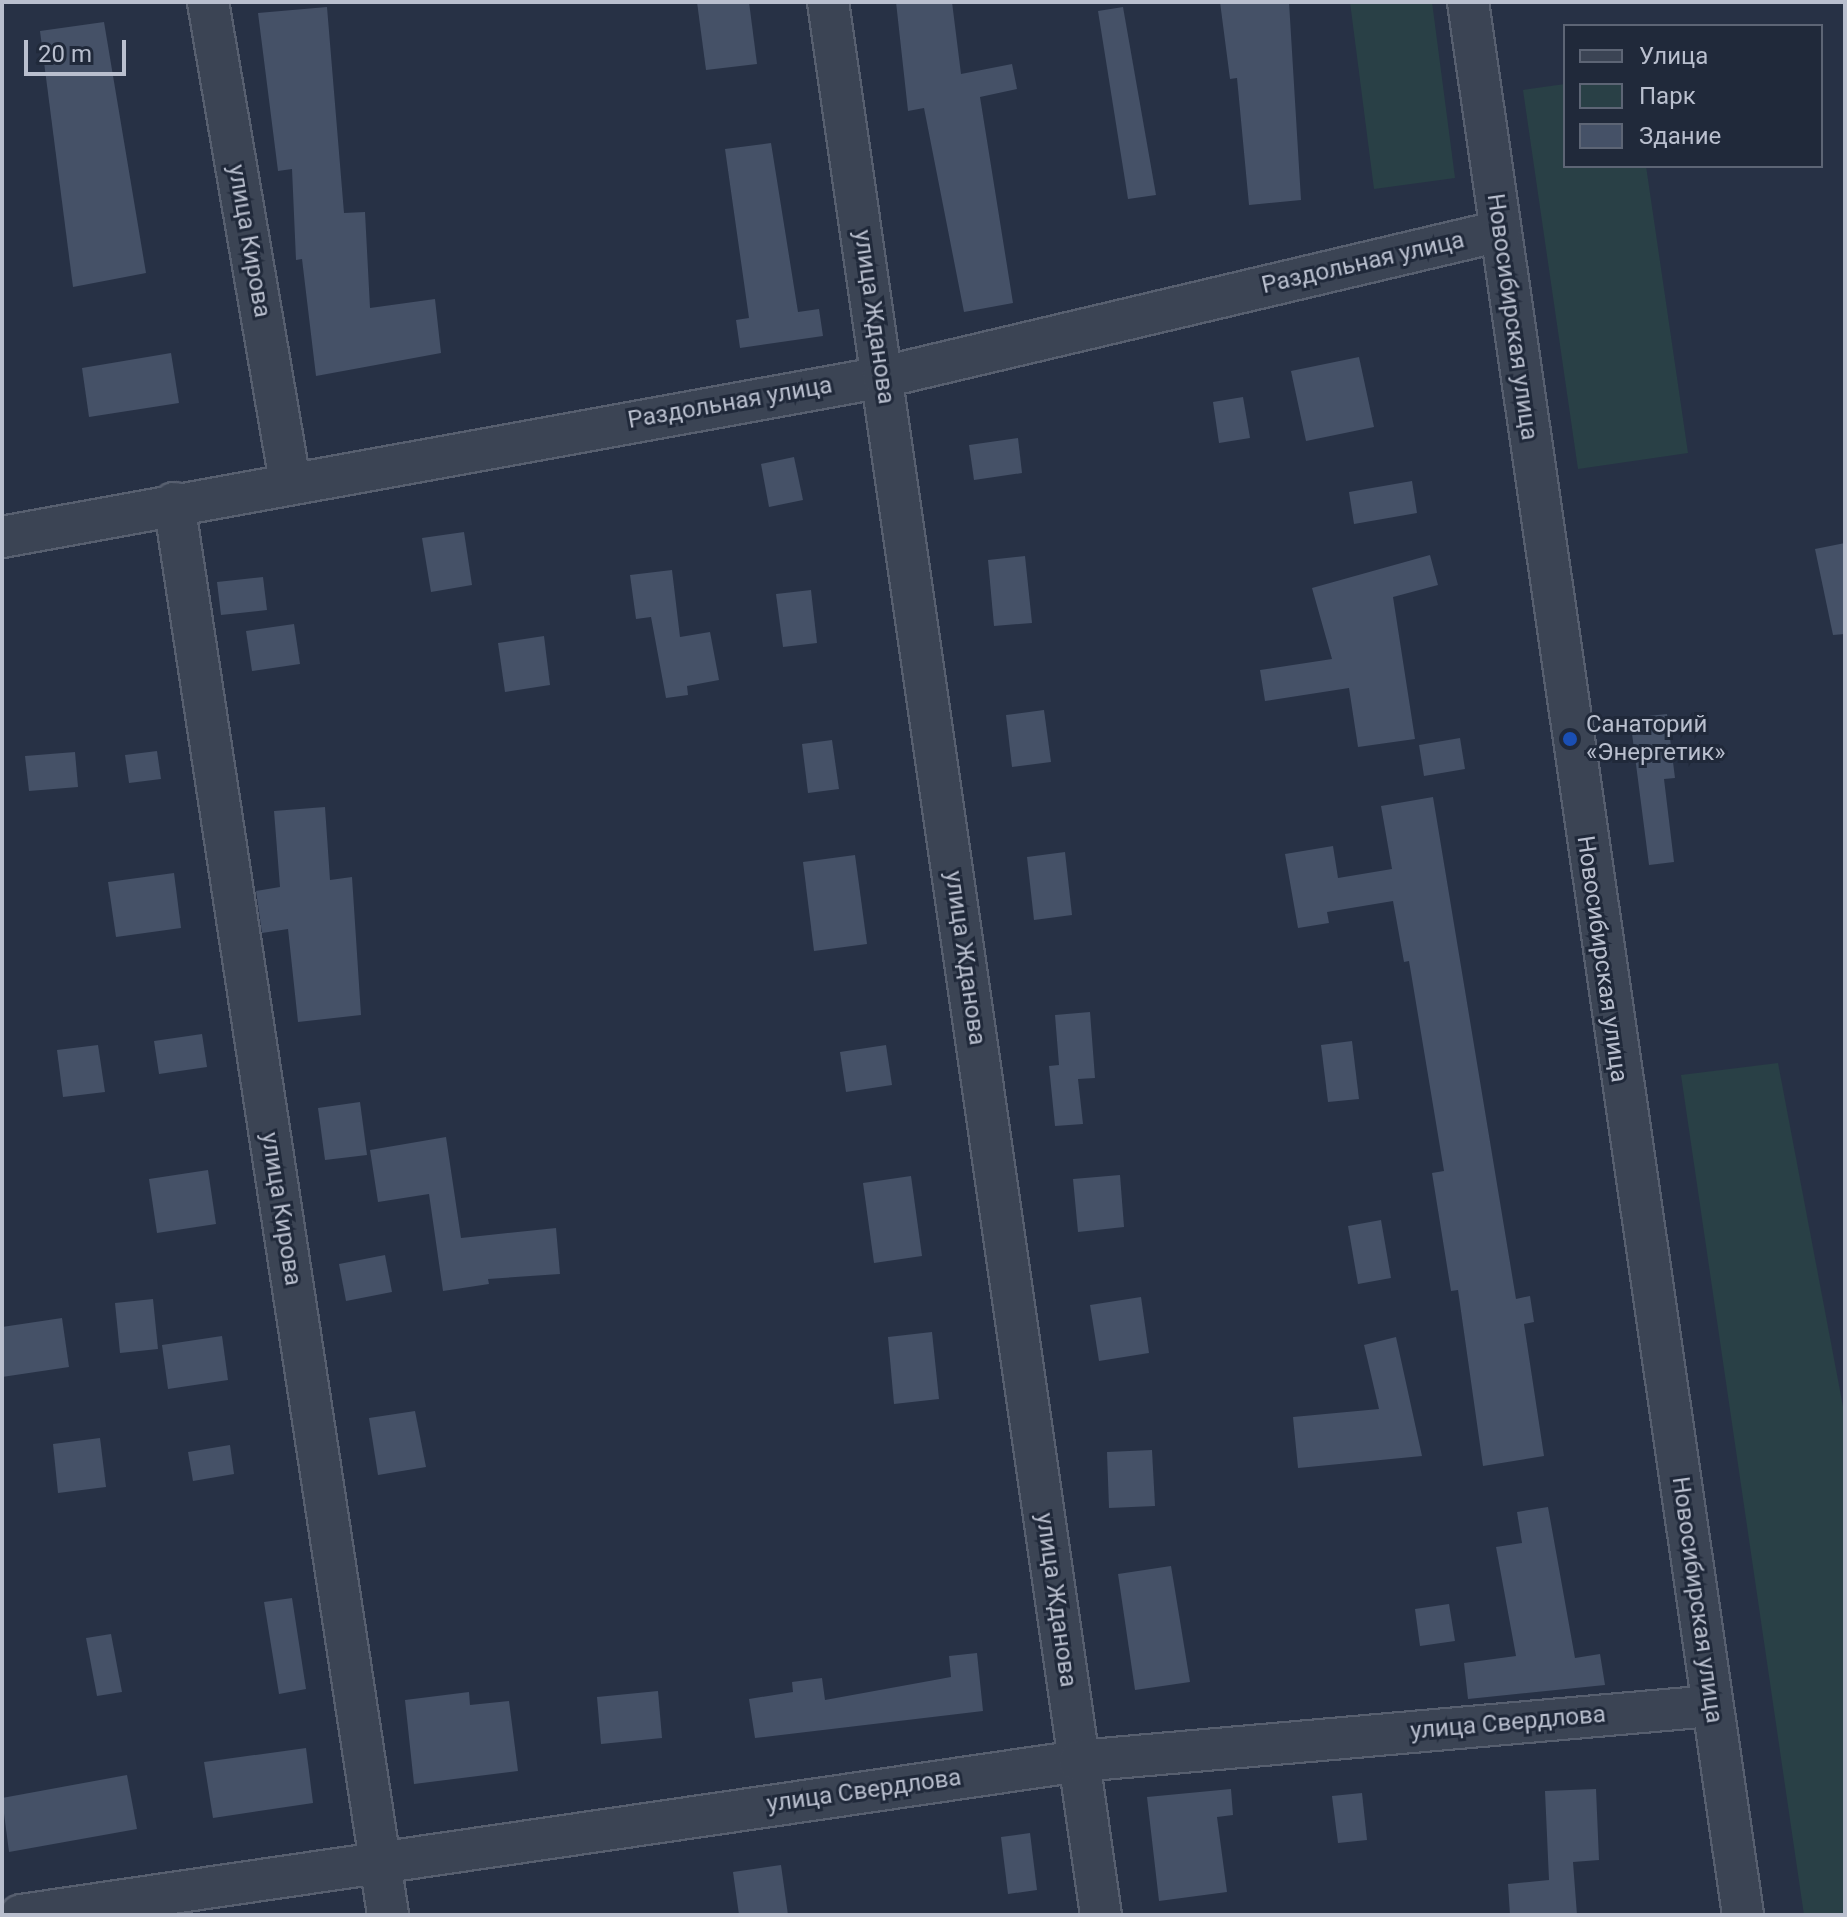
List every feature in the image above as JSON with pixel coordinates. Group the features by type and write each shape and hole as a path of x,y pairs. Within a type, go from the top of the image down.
{"street":[{"name":"улица Кирова","path":"208,2 290,480"},
{"name":"улица Жданова","path":"828,2 1101,1915"},
{"name":"Новосибирская улица","path":"1468,2 1743,1915"},
{"name":"Раздольная улица","path":"2,537 290,480 883,377 1500,231"},
{"name":"улица Кирова","path":"174,503 388,1915"},
{"name":"улица Свердлова","path":"21,1915 379,1858 1079,1761 1712,1706"}],"green space":[{"path":"1350,2 1432,2 1455,178 1374,189"},
{"path":"1563,84 1563,168 1646,168 1688,453 1578,469 1523,90"},
{"path":"1778,1063 1845,1417 1845,1915 1804,1915 1681,1075"}],"building":[{"path":"697,2 749,2 757,64 706,70"},
{"path":"896,2 952,2 961,74 1012,64 1017,89 980,97 1013,303 964,312 924,108 908,111"},
{"path":"1220,2 1289,2 1301,200 1249,205 1237,78 1230,79"},
{"path":"327,7 344,213 365,212 370,308 435,299 441,353 316,376 302,259 296,260 292,169 278,171 258,13"},
{"path":"1123,7 1156,195 1128,199 1098,11"},
{"path":"104,22 146,273 73,287 40,31"},
{"path":"771,143 798,312 819,309 823,336 740,348 736,320 749,318 725,149"},
{"path":"171,353 179,403 89,417 82,368"},
{"path":"1359,357 1374,427 1306,441 1291,371"},
{"path":"1243,397 1250,438 1219,443 1213,402"},
{"path":"1018,438 1022,473 974,480 969,445"},
{"path":"794,457 803,500 769,507 761,464"},
{"path":"1412,481 1417,513 1354,524 1349,492"},
{"path":"464,532 472,585 431,592 422,538"},
{"path":"1845,543 1845,634 1833,635 1815,549"},
{"path":"1430,555 1438,585 1393,597 1415,739 1358,747 1349,688 1265,701 1260,670 1332,659 1312,588"},
{"path":"1025,556 1032,623 994,626 988,560"},
{"path":"672,570 680,637 710,632 719,680 687,686 688,695 666,698 651,617 636,619 630,575"},
{"path":"263,577 267,610 221,615 217,582"},
{"path":"811,590 817,643 783,647 776,594"},
{"path":"294,624 300,664 252,671 246,631"},
{"path":"544,636 550,685 505,692 498,643"},
{"path":"1044,710 1051,762 1012,767 1006,715"},
{"path":"1667,714 1675,778 1664,779 1674,862 1649,865 1630,718"},
{"path":"1460,738 1465,769 1424,776 1419,745"},
{"path":"832,740 839,789 808,793 802,744"},
{"path":"157,751 161,779 129,783 125,755"},
{"path":"75,752 78,787 29,791 25,756"},
{"path":"1433,797 1516,1299 1530,1296 1534,1322 1524,1324 1544,1456 1483,1466 1458,1290 1451,1291 1432,1173 1444,1171 1409,961 1404,962 1393,901 1327,912 1329,923 1298,928 1285,854 1333,846 1338,878 1392,869 1381,806"},
{"path":"325,807 330,880 352,877 361,1015 298,1022 288,929 262,933 256,891 280,887 274,811"},
{"path":"1065,852 1072,915 1034,920 1027,857"},
{"path":"855,855 867,944 814,951 803,862"},
{"path":"174,873 181,928 116,937 108,882"},
{"path":"1090,1012 1095,1078 1078,1079 1083,1124 1055,1126 1049,1066 1059,1065 1055,1015"},
{"path":"202,1034 207,1067 159,1074 154,1041"},
{"path":"1352,1041 1359,1099 1328,1102 1321,1045"},
{"path":"98,1045 105,1092 63,1097 57,1050"},
{"path":"886,1045 892,1085 846,1092 840,1052"},
{"path":"360,1102 367,1155 325,1160 318,1108"},
{"path":"446,1137 461,1238 556,1228 560,1274 488,1279 489,1284 443,1291 429,1194 378,1202 370,1150"},
{"path":"208,1170 216,1224 157,1233 149,1179"},
{"path":"1120,1175 1124,1227 1078,1232 1073,1179"},
{"path":"911,1176 922,1256 874,1263 863,1183"},
{"path":"1381,1220 1391,1278 1358,1284 1348,1226"},
{"path":"385,1255 392,1292 346,1301 339,1264"},
{"path":"1141,1297 1149,1353 1099,1361 1090,1305"},
{"path":"153,1299 158,1349 120,1353 115,1303"},
{"path":"62,1318 69,1367 2,1377 2,1327"},
{"path":"932,1332 939,1399 894,1404 888,1337"},
{"path":"222,1336 228,1380 168,1389 162,1345"},
{"path":"1396,1337 1422,1456 1298,1468 1293,1417 1379,1409 1364,1345"},
{"path":"415,1411 426,1467 378,1475 369,1418"},
{"path":"100,1438 106,1487 58,1493 53,1444"},
{"path":"230,1445 234,1474 193,1481 188,1452"},
{"path":"1152,1450 1155,1506 1109,1508 1107,1452"},
{"path":"1548,1507 1575,1658 1600,1654 1605,1685 1468,1699 1464,1663 1516,1656 1496,1547 1522,1543 1517,1512"},
{"path":"1171,1566 1190,1682 1135,1690 1118,1574"},
{"path":"292,1598 306,1689 279,1694 264,1602"},
{"path":"1449,1604 1455,1641 1420,1646 1415,1609"},
{"path":"111,1634 122,1692 97,1696 86,1638"},
{"path":"977,1653 983,1711 755,1738 749,1699 793,1692 792,1682 822,1678 825,1700 951,1677 949,1656"},
{"path":"658,1691 662,1738 601,1744 597,1697"},
{"path":"469,1692 470,1705 509,1701 518,1771 414,1784 405,1700"},
{"path":"306,1748 313,1803 213,1818 204,1762"},
{"path":"127,1775 137,1829 9,1852 2,1798"},
{"path":"1231,1789 1233,1815 1217,1817 1227,1892 1159,1901 1147,1797"},
{"path":"1596,1789 1599,1860 1573,1862 1577,1915 1510,1915 1508,1884 1549,1880 1545,1791"},
{"path":"1362,1793 1367,1840 1338,1843 1332,1796"},
{"path":"1030,1833 1037,1890 1008,1894 1001,1837"},
{"path":"781,1865 788,1915 739,1915 733,1872"}],"place":[{"name":"Санаторий «Энергетик»","path":"1570,739"}]}
